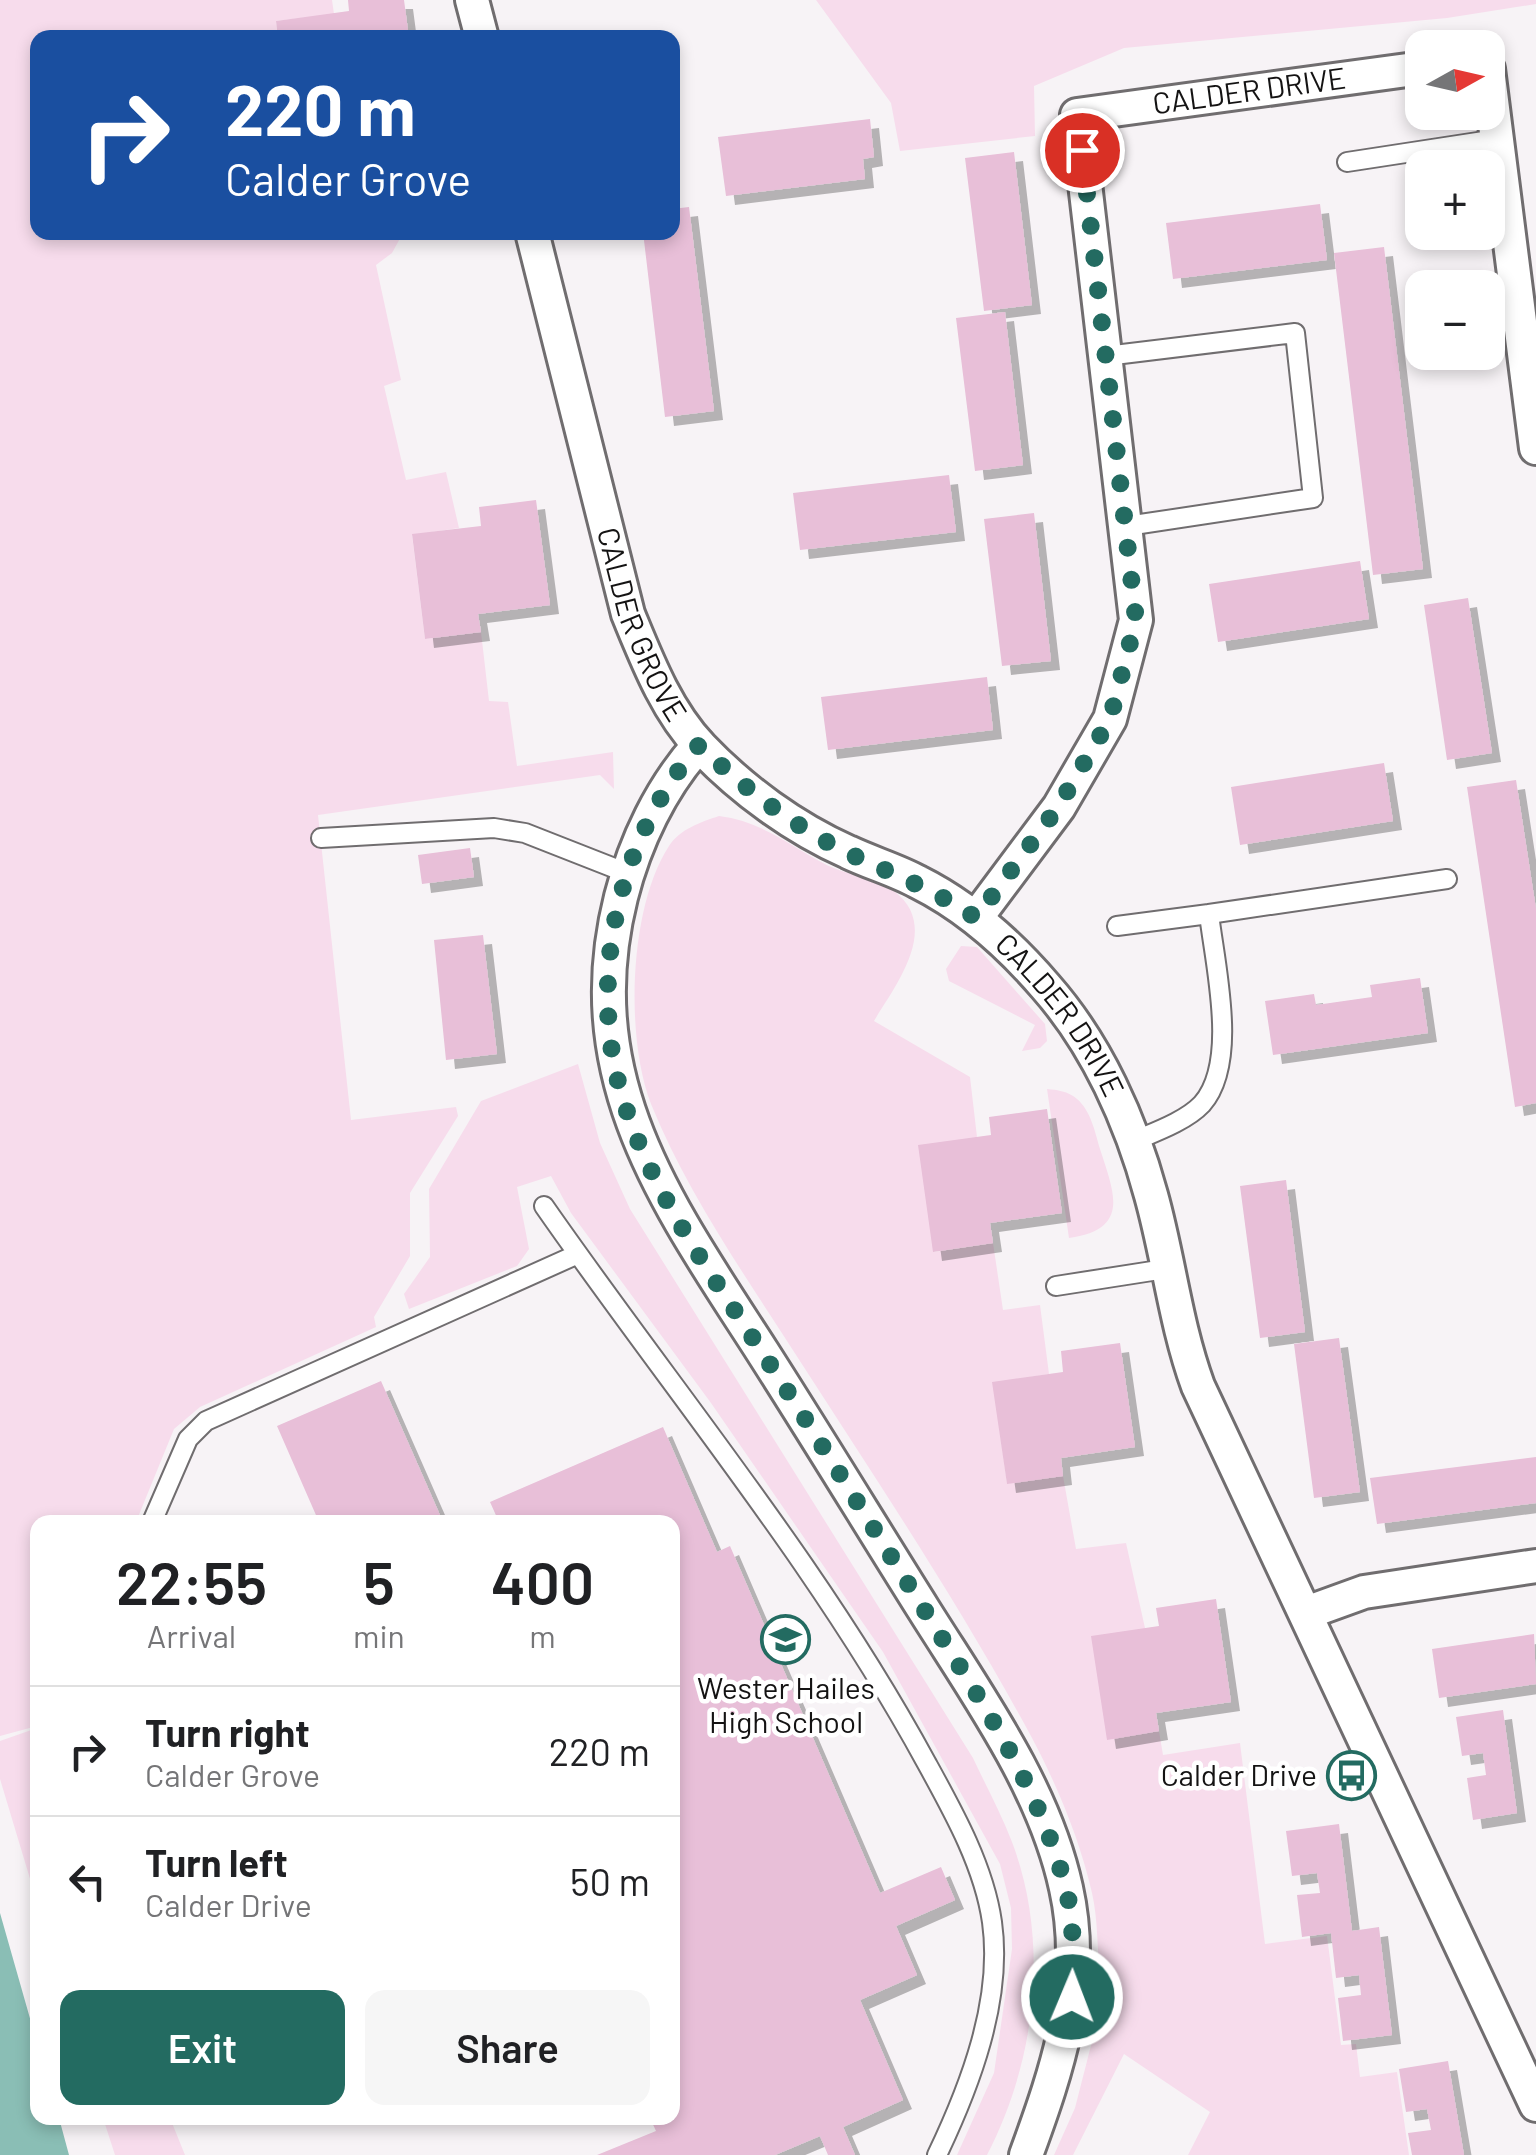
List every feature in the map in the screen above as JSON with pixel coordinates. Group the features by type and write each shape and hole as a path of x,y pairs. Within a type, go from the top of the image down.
{"street":[{"path":"472,0 480,30"},
{"name":"CALDER DRIVE","path":"1405,70 1078,115 1136,620 1110,719 1058,807 976,918 1048,988 1078,1027 1100,1065 1134,1141 1152,1198 1182,1343 1198,1386 1536,2105"},
{"path":"1496,130 1536,448"},
{"name":"CALDER GROVE","path":"534,240 628,614 650,668 699,745 741,785 790,820 845,851 918,882 976,918"},
{"path":"699,745 660,798 628,873 612,932 608,984 618,1078 640,1146 694,1248 976,1693 1046,1826 1066,1889 1074,1949 1072,1997 1056,2072 1026,2155"},
{"path":"1306,1613 1364,1592 1536,1566"}],"lane":[{"path":"1347,162 1497,140"},
{"path":"1106,356 1295,334 1314,498 1127,526"},
{"path":"321,838 494,828 525,833 628,873"},
{"path":"1117,926 1447,879"},
{"path":"1134,1141 1200,1106 1219,1077 1222,1031 1210,914"},
{"path":"544,1206 889,1693 951,1808 978,1872 992,1923 992,1981 970,2074 937,2155"},
{"path":"155,1515 188,1439 206,1421 578,1254"},
{"path":"1056,1286 1165,1269"}],"shaded area":[{"path":"0,0 332,0 334,14 276,21 277,30 30,30 30,240 399,240 392,253 376,265 401,380 384,386 406,480 446,472 459,528 412,535 425,639 481,632 489,701 508,702 517,766 613,752 614,789 600,775 318,815 351,1120 456,1107 458,1116 410,1193 410,1256 374,1317 376,1327 200,1407 174,1429 139,1515 30,1515 30,1728 0,1736"},
{"path":"816,0 1536,0 1536,4 1447,18 1124,48 1034,86 1035,136 900,151 891,103"},
{"path":"719,816 761,828 831,867 886,886 908,905 914,922 910,956 874,1021 970,1077 977,1137 934,1252 993,1243 1003,1310 1040,1305 1049,1374 993,1383 1007,1483 1063,1476 1076,1549 1126,1543 1145,1628 1108,1739 1159,1731 1163,1755 1240,1743 1265,1944 1327,1936 1341,2045 1356,2044 1360,2077 1397,2072 1409,2155 1188,2155 1210,2112 1124,2054 1073,2155 1054,2155 1075,2108 1096,2026 1113,2026 1114,1977 1100,1975 1092,1893 1067,1813 1032,1738 977,1641 700,1202 666,1138 643,1076 637,1044 635,973 646,903 656,872 674,840 691,827"},
{"path":"961,946 977,947 1045,1024 1047,1041 1040,1048 1022,1051 1035,1025 949,981 946,969"},
{"path":"578,1064 600,1143 630,1209 973,1758 1012,1842 1031,1920 1032,2001 1017,2080 987,2155 957,2155 994,2073 1012,1949 1011,1908 1000,1864 883,1652 711,1403 571,1213 551,1176 517,1187 529,1249 517,1266 409,1309 404,1294 430,1257 429,1189 481,1101"},
{"path":"1047,1089 1070,1094 1086,1109 1113,1194 1110,1217 1102,1226 1069,1238"},
{"path":"30,1731 30,1879 0,1779 0,1741"},
{"path":"0,1913 30,2018 30,2125 61,2125 69,2155 0,2155"},
{"path":"105,2125 173,2125 185,2155 115,2155"}],"building":[{"path":"348,0 404,0 408,30 277,30 276,21 349,11"},
{"path":"870,119 874,157 863,159 865,179 726,196 718,137"},
{"path":"1014,152 1032,305 984,311 965,158"},
{"path":"1320,204 1327,260 1173,279 1166,223"},
{"path":"689,207 714,411 665,417 644,240 680,240 680,208"},
{"path":"1384,247 1423,569 1373,575 1334,253"},
{"path":"1005,312 1023,465 975,471 956,318"},
{"path":"949,475 956,532 800,550 793,493"},
{"path":"536,500 550,605 478,614 481,632 425,639 412,534 481,526 479,507"},
{"path":"1034,513 1051,661 1002,666 984,519"},
{"path":"1360,561 1369,619 1218,642 1209,584"},
{"path":"1468,598 1492,753 1447,760 1424,605"},
{"path":"987,677 993,730 828,750 821,697"},
{"path":"1384,763 1393,821 1240,845 1231,787"},
{"path":"1516,780 1536,909 1536,1103 1515,1107 1467,787"},
{"path":"470,848 474,877 422,884 418,855"},
{"path":"483,935 497,1054 446,1060 434,940"},
{"path":"1420,978 1428,1033 1273,1055 1265,1001 1314,994 1316,1005 1372,997 1370,985"},
{"path":"1047,1109 1062,1213 990,1223 993,1243 933,1252 918,1145 991,1135 989,1117"},
{"path":"1286,1180 1305,1332 1260,1338 1240,1186"},
{"path":"1339,1338 1360,1492 1314,1498 1294,1344"},
{"path":"1120,1343 1135,1447 1061,1458 1063,1476 1007,1484 992,1382 1063,1372 1061,1351"},
{"path":"381,1381 440,1515 316,1515 277,1426"},
{"path":"663,1427 717,1552 730,1546 880,1893 941,1867 955,1900 896,1926 917,1975 860,2000 903,2100 843,2127 855,2155 828,2155 820,2136 775,2155 597,2155 656,2131 653,2125 680,2125 680,1515 496,1515 490,1502"},
{"path":"1536,1457 1536,1503 1377,1524 1370,1478"},
{"path":"1216,1599 1231,1702 1156,1713 1159,1731 1107,1740 1091,1636 1159,1626 1156,1608"},
{"path":"1534,1634 1536,1684 1439,1698 1432,1649"},
{"path":"1503,1710 1517,1813 1473,1820 1467,1778 1486,1775 1483,1753 1462,1756 1456,1717"},
{"path":"1339,1824 1352,1931 1379,1927 1392,2035 1343,2041 1338,1998 1361,1995 1359,1975 1336,1978 1331,1933 1302,1937 1297,1895 1320,1893 1317,1873 1292,1876 1286,1831"},
{"path":"1448,2061 1464,2155 1412,2155 1408,2133 1431,2130 1427,2109 1406,2112 1399,2069"}],"place":[{"name":"Wester Hailes High School","path":"786,1640"},
{"name":"Calder Drive","path":"1352,1776"}],"route":[{"path":"1072,1997 1074,1949 1066,1889 1046,1826 1020,1770 976,1693 665,1199 622,1096 611,1044 608,984 612,932 628,873 660,798 699,745 741,785 790,820 845,851 918,882 976,918 1058,807 1110,719 1136,620 1082,150"}]}
